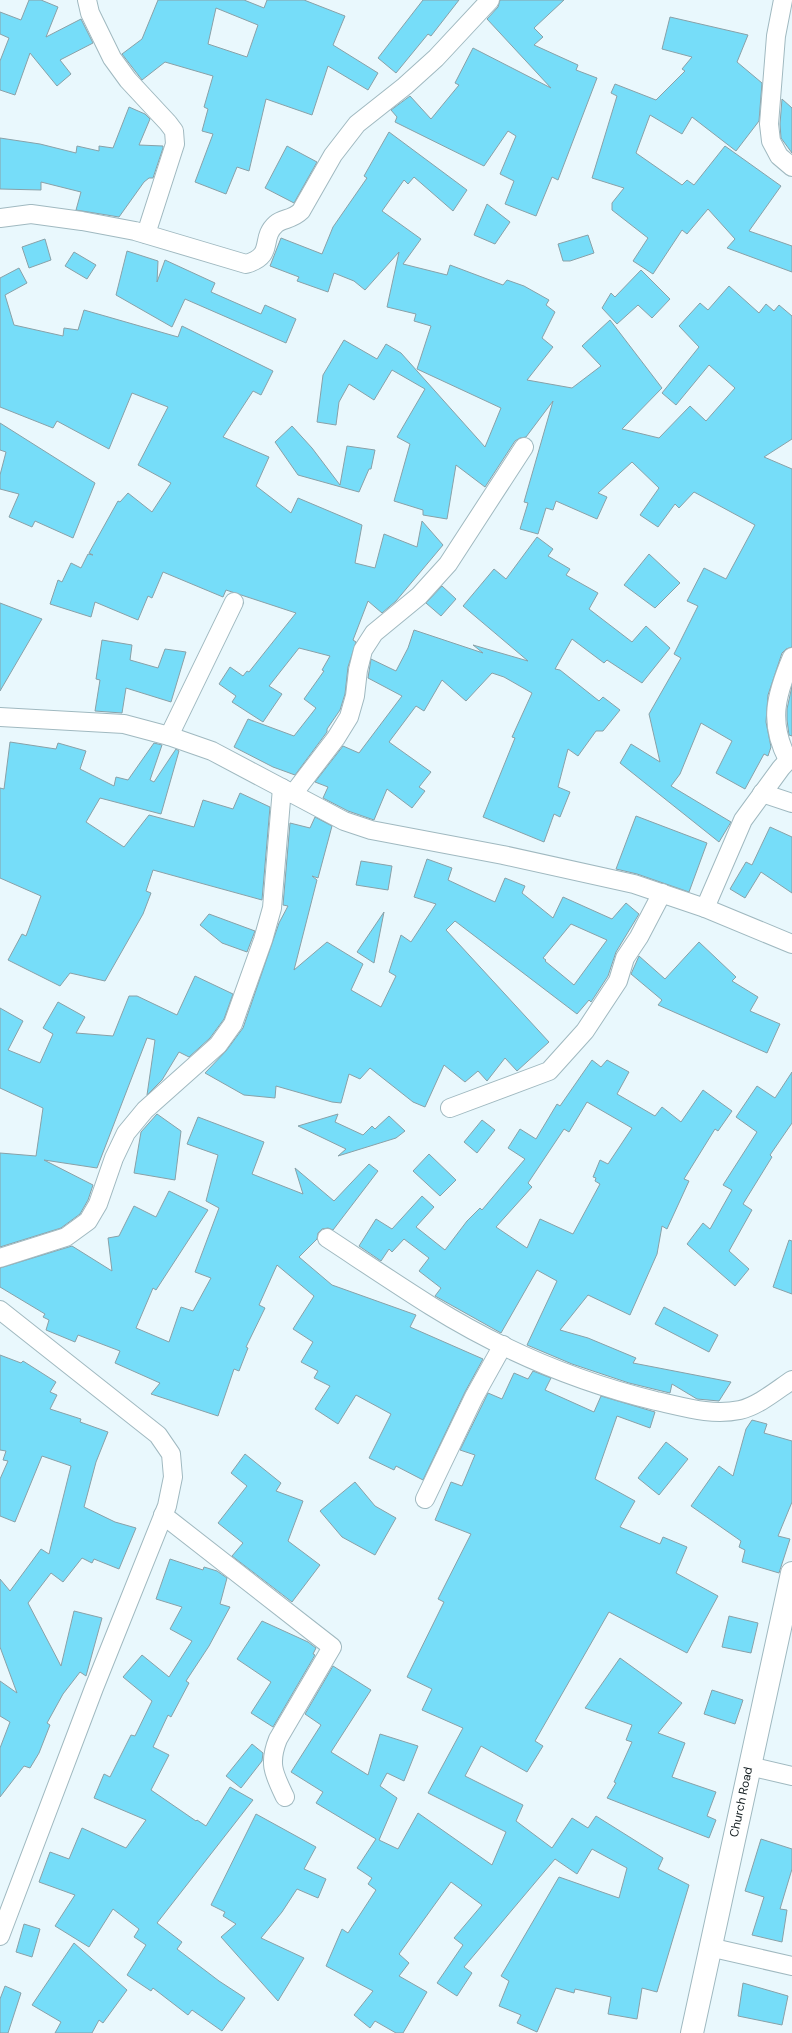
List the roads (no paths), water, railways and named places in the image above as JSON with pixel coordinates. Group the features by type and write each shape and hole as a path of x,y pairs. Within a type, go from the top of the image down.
{"street":[{"path":"87,0 90,13 112,58 128,80 174,131 175,144 146,234"},
{"path":"0,218 31,214 82,221 146,234 246,264 257,261 266,251 269,232 277,223 294,218 300,211 333,155 357,124 405,86 436,58 490,0"},
{"path":"783,0 776,36 769,124 770,141 779,156 792,167"},
{"path":"0,1258 66,1237 88,1221 98,1204 114,1158 126,1133 145,1110 218,1045 233,1024 263,940 272,908 288,791 336,738 349,717 355,696 358,670 363,650 374,633 419,596 448,564 524,447"},
{"path":"169,736 234,602"},
{"path":"705,908 743,820 790,758 780,744 776,731 777,703 784,675 792,657"},
{"path":"0,717 124,724 169,736 212,751 344,821 371,830 511,857 634,884 705,908 792,944"},
{"path":"762,793 792,803"},
{"path":"450,1108 549,1071 585,1031 618,981 625,958 639,937 662,893"},
{"path":"327,1238 432,1307 503,1345 558,1371 621,1393 690,1409 718,1413 741,1410 765,1398 792,1380"},
{"path":"0,1310 158,1435 171,1454 172,1477 163,1515 94,1688 0,1936"},
{"path":"425,1499 474,1397 503,1345"},
{"path":"163,1515 332,1647 278,1739 272,1753 273,1772 285,1797"},
{"name":"Church Road","path":"692,2033 709,1947 791,1582"},
{"path":"749,1766 792,1776"},
{"path":"709,1947 792,1966"}]}
